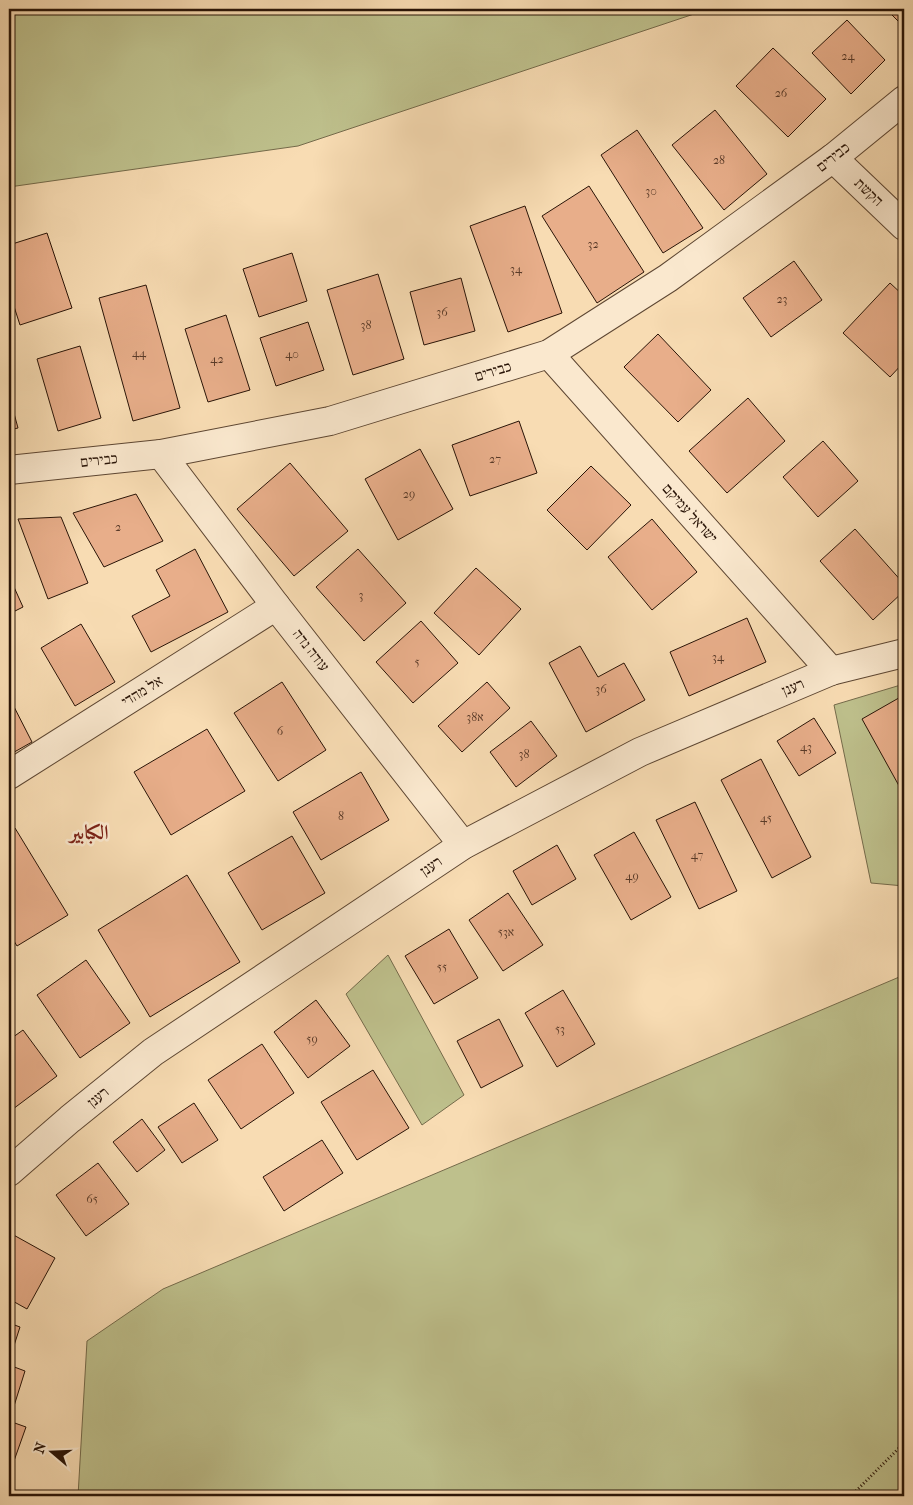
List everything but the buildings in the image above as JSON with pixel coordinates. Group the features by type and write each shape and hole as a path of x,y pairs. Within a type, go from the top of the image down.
{"street":[{"name":"כבירים","path":"9,470 161,454 330,421 549,354 668,278 833,158 904,100"},
{"name":"הקשת","path":"833,158 904,226"},
{"name":"ישראל עמיקם","path":"549,354 831,672"},
{"name":"עודה נדה","path":"161,454 276,606 463,845"},
{"name":"אל מהדי","path":"9,775 276,606"},
{"name":"רענן","path":"9,1172 70,1119 153,1052 463,845 640,752 831,672 904,653"}],"path":[{"path":"850,1496 904,1443"}],"green space":[{"path":"9,9 709,9 298,146 9,187"},
{"path":"904,684 904,886 871,883 834,705"},
{"path":"388,955 464,1095 422,1125 346,994"},
{"path":"904,975 904,1496 78,1496 87,1341 163,1289"}],"district":[{"name":"الكبابير","path":"89,832"}]}
